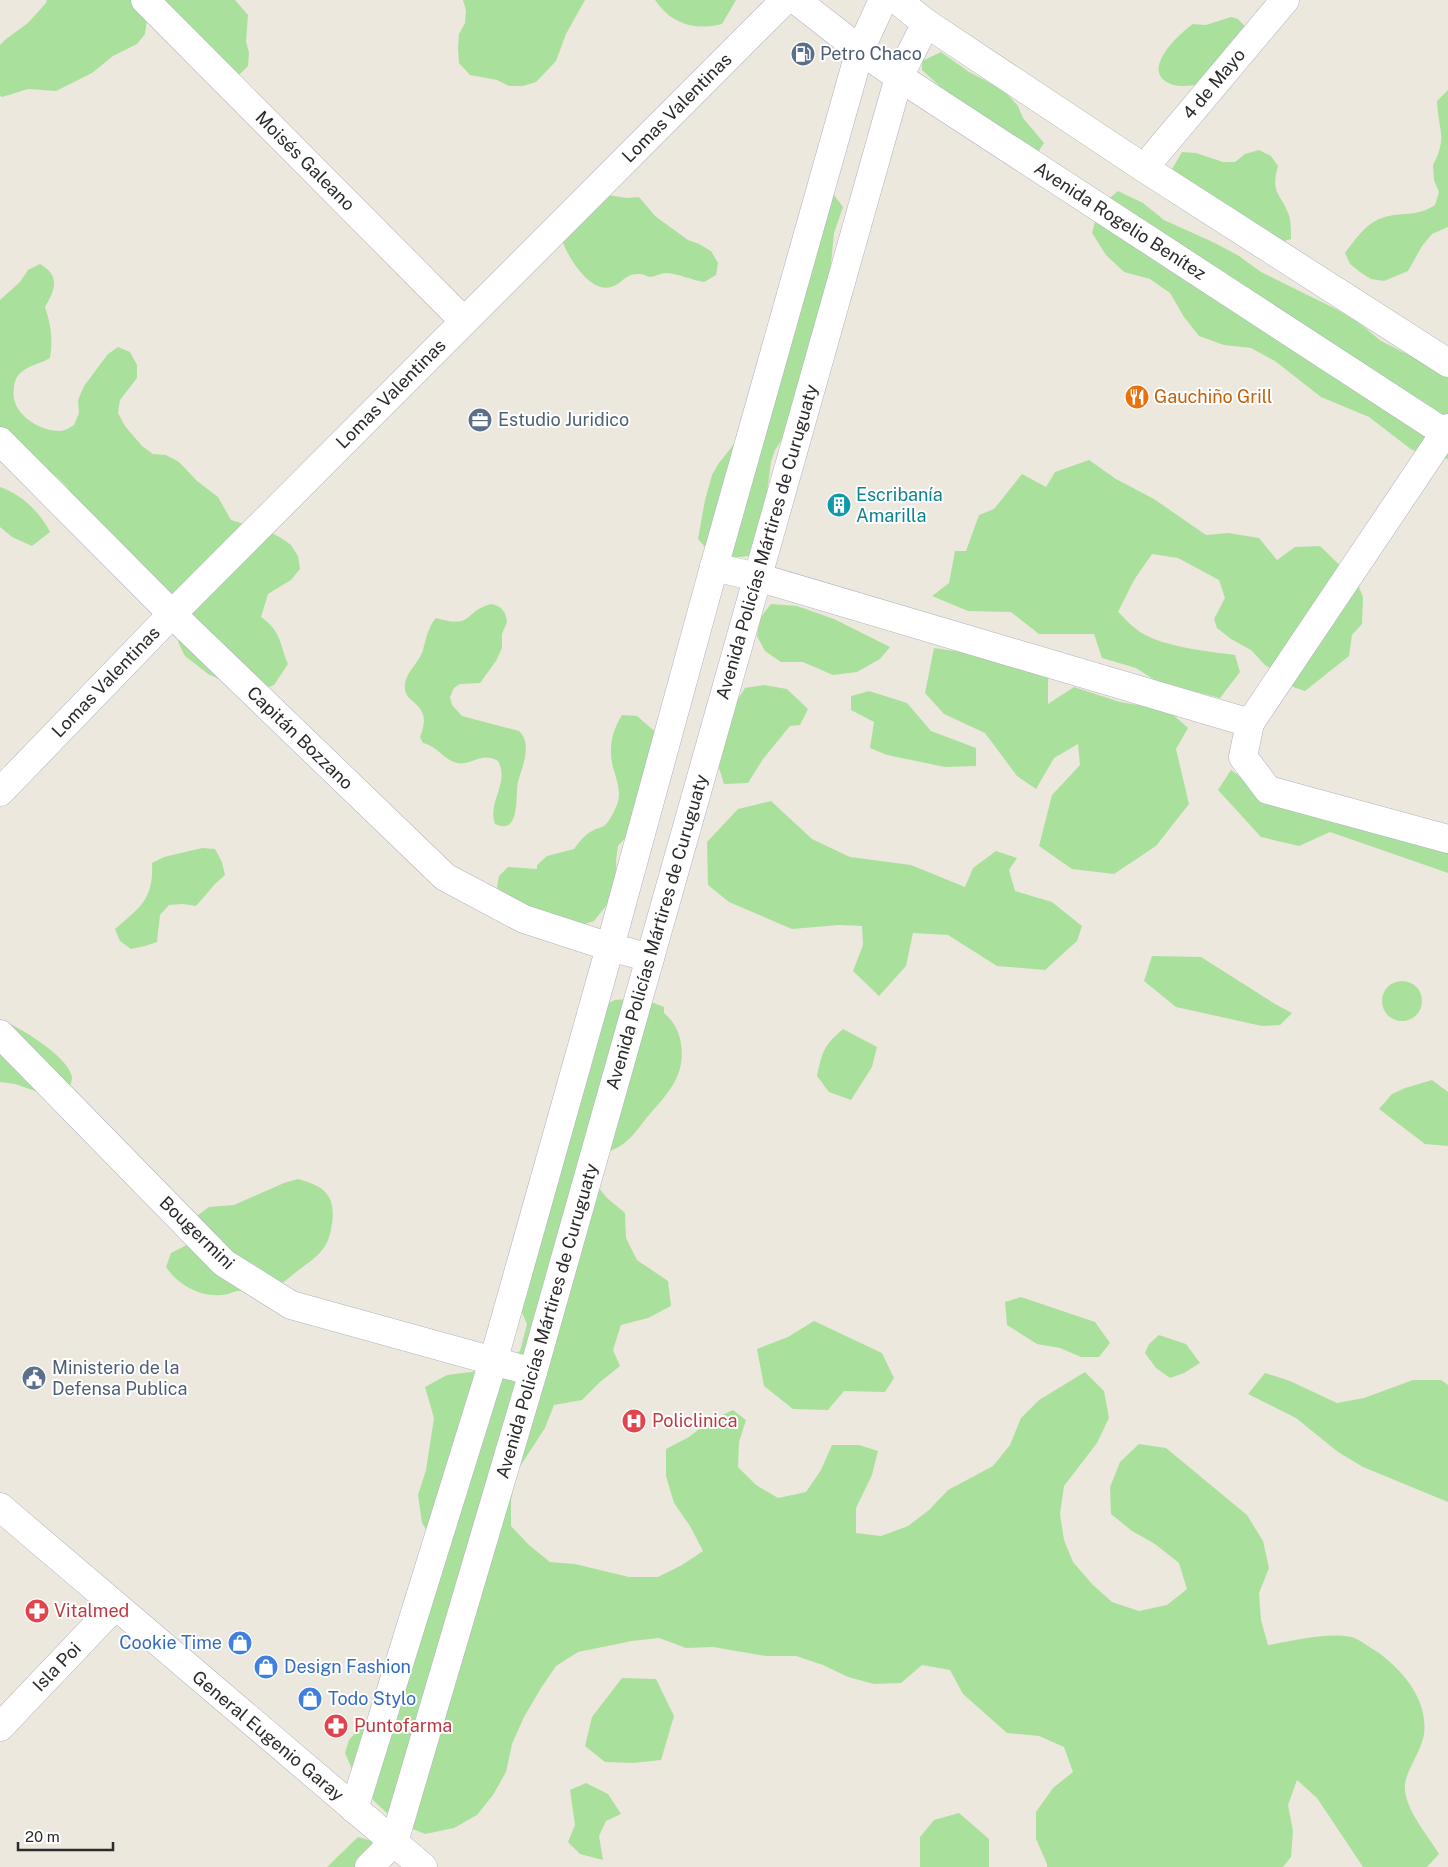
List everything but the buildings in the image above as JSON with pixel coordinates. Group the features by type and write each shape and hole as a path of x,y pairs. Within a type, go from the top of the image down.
{"street":[{"name":"Moisés Galeano","path":"145,0 464,321"},
{"name":"Lomas Valentinas","path":"0,792 172,614 785,0"},
{"name":"Avenida Rogelio Benítez","path":"796,0 860,50 899,77 1447,432"},
{"path":"354,1809 493,1362 860,50 883,0"},
{"path":"897,0 926,23 1144,168 1448,363"},
{"name":"4 de Mayo","path":"1144,168 1285,0"},
{"name":"Avenida Policías Mártires de Curuguaty","path":"394,1842 533,1372 899,77 926,23"},
{"path":"1447,432 1250,723 1243,757 1268,790 1448,839"},
{"name":"Capitán Bozzano","path":"0,441 172,614 445,877 524,919 650,958"},
{"path":"714,567 757,577 1250,723"},
{"name":"Bougermini","path":"0,1034 224,1263 291,1305 533,1372"},
{"name":"General Eugenio Garay","path":"0,1507 423,1867"},
{"name":"Isla Poi","path":"0,1727 115,1606"},
{"path":"369,1867 394,1842"}],"green space":[{"path":"47,0 235,0 248,15 246,41 249,53 248,66 239,75 147,20 145,34 137,44 113,56 92,73 56,91 28,89 2,97 0,96 0,45 28,23"},
{"path":"463,0 585,0 566,34 556,61 536,82 523,86 509,86 497,80 470,75 459,63 459,34 465,23 466,10"},
{"path":"655,0 736,0 722,24 702,27 684,24 676,20 668,15"},
{"path":"1231,17 1238,19 1247,28 1209,83 1178,86 1164,80 1159,72 1164,54 1186,29 1193,24 1206,25"},
{"path":"941,52 969,72 1004,90 1018,106 1023,118 1044,143 1037,154 955,100 922,70 922,61"},
{"path":"1448,90 1448,227 1432,234 1422,246 1408,271 1384,281 1371,279 1350,264 1345,253 1361,232 1376,220 1389,216 1421,212 1435,205 1439,192 1434,180 1433,165 1438,155 1441,140 1437,101"},
{"path":"1259,150 1271,156 1278,166 1275,182 1277,193 1290,218 1291,239 1278,243 1168,176 1182,152 1196,153 1223,162 1235,162 1245,154"},
{"path":"1118,191 1143,203 1164,220 1215,243 1239,256 1261,272 1336,309 1359,323 1381,341 1405,353 1431,362 1448,364 1448,459 1412,450 1369,417 1321,397 1275,361 1251,348 1224,345 1199,336 1184,317 1170,293 1150,279 1124,272 1106,255 1092,233 1099,207"},
{"path":"601,194 627,198 639,197 655,216 688,240 711,251 718,263 716,275 704,282 666,273 651,277 636,274 607,288 589,281 574,264 561,237"},
{"path":"821,194 834,195 843,207 834,233 830,273 783,438 775,450 771,462 759,554 741,557 718,555 704,546 698,539 712,475 719,463 746,429"},
{"path":"40,264 49,271 54,281 52,294 45,307 51,332 50,358 27,368 17,377 14,384 16,405 27,419 34,424 52,430 60,431 67,429 74,425 79,413 78,400 84,386 108,354 118,347 130,352 137,365 137,378 120,400 118,413 125,426 142,446 153,454 166,455 179,462 197,481 218,497 231,520 244,524 258,525 291,545 298,556 300,569 291,580 268,594 261,617 268,622 279,638 288,664 274,685 261,690 221,680 208,674 185,656 175,630 67,487 57,477 0,450 0,300 20,282 28,270"},
{"path":"1089,460 1116,479 1154,499 1206,535 1228,533 1259,538 1277,560 1295,547 1320,546 1357,582 1363,597 1362,624 1352,635 1349,656 1305,691 1293,687 1285,677 1265,665 1251,650 1231,639 1217,628 1214,619 1225,598 1219,580 1178,558 1152,554 1134,580 1118,612 1135,628 1156,640 1197,650 1235,655 1240,672 1220,698 1158,682 1136,668 1102,658 1094,634 1039,634 1011,612 968,611 932,596 949,583 955,551 966,551 979,515 994,509 1022,474 1046,487 1055,472"},
{"path":"0,487 15,494 29,505 50,532 32,546 12,537 0,527"},
{"path":"491,604 501,608 507,622 502,634 502,648 496,661 480,683 460,684 454,688 450,697 452,705 462,716 519,731 523,736 526,749 518,782 515,813 513,820 503,826 495,824 493,816 501,777 498,761 492,758 482,758 467,763 457,763 423,743 420,737 424,717 422,711 410,698 405,689 406,679 421,655 429,629 436,618 457,622 463,621 482,607"},
{"path":"771,604 797,606 834,619 890,647 880,659 857,672 833,675 803,662 781,662 765,651 757,636 760,618"},
{"path":"934,648 969,653 1048,675 1048,704 1074,687 1120,702 1168,710 1188,728 1176,749 1189,804 1156,846 1114,874 1072,869 1039,846 1052,795 1080,765 1078,744 1054,758 1036,789 1017,776 985,733 944,714 925,693"},
{"path":"764,685 787,689 808,709 800,725 790,726 763,759 748,783 724,784 716,758 736,702 745,688"},
{"path":"869,691 907,703 931,731 976,748 976,766 945,767 887,755 870,748 874,722 851,710 851,696"},
{"path":"622,715 637,716 659,735 627,836 618,846 616,860 617,892 594,921 581,925 500,901 497,888 499,876 508,867 537,869 537,865 547,856 574,849 585,836 604,826 609,821 618,802 619,793 611,746 613,733"},
{"path":"1231,770 1259,790 1448,845 1448,873 1330,832 1299,846 1261,837 1218,790"},
{"path":"771,801 812,839 850,857 911,865 965,887 973,868 996,851 1017,858 1009,870 1015,891 1052,902 1082,926 1077,941 1045,970 997,966 948,935 913,933 906,966 879,996 853,971 863,945 862,926 839,925 792,929 729,902 708,885 707,842 738,809"},
{"path":"202,848 215,849 222,862 225,875 196,906 183,904 169,905 160,915 157,942 131,949 120,941 115,929 138,909 148,895 152,876 152,863 164,857"},
{"path":"1152,956 1201,957 1292,1013 1280,1025 1262,1026 1176,1007 1144,981"},
{"path":"1402,981 1416,987 1422,1001 1416,1015 1402,1021 1388,1015 1382,1001 1388,987"},
{"path":"641,998 664,1007 664,1013 671,1020 679,1036 682,1055 681,1065 671,1087 662,1100 628,1140 616,1148 601,1153 591,1178 607,1198 625,1213 626,1238 637,1260 668,1281 671,1306 648,1318 621,1325 613,1350 620,1366 582,1400 554,1405 545,1428 517,1471 511,1500 511,1526 529,1545 550,1562 575,1564 629,1577 658,1577 682,1565 703,1551 690,1526 674,1503 666,1476 666,1449 689,1437 709,1421 733,1410 746,1420 739,1442 738,1467 756,1485 778,1498 806,1492 821,1470 832,1445 859,1445 878,1451 872,1475 856,1508 856,1533 881,1536 908,1526 929,1510 948,1490 993,1466 1010,1445 1021,1418 1039,1400 1085,1372 1104,1391 1109,1418 1097,1443 1064,1486 1060,1514 1064,1540 1073,1562 1092,1584 1112,1602 1139,1611 1167,1605 1187,1589 1179,1563 1155,1544 1132,1531 1111,1514 1110,1487 1120,1462 1139,1444 1166,1448 1247,1515 1263,1541 1269,1568 1259,1593 1261,1620 1268,1645 1320,1636 1353,1638 1379,1653 1390,1662 1409,1682 1416,1694 1424,1720 1424,1734 1406,1778 1405,1793 1422,1829 1439,1854 1427,1867 1363,1867 1317,1798 1297,1780 1288,1805 1293,1831 1291,1857 1283,1867 1047,1867 1036,1839 1036,1812 1053,1788 1073,1772 1064,1747 1039,1736 1007,1733 963,1694 950,1670 922,1665 901,1683 874,1684 848,1677 823,1665 796,1656 766,1656 713,1647 686,1648 659,1638 632,1641 578,1652 556,1666 524,1717 512,1744 506,1772 493,1795 477,1815 454,1828 425,1834 398,1823 358,1783 345,1753 349,1740 385,1700 438,1549 422,1523 418,1495 426,1470 434,1418 425,1387 447,1375 501,1368 520,1351 527,1324 516,1299 541,1162 542,1136 554,1111 590,1011 615,1000"},
{"path":"0,1019 30,1035 62,1060 72,1077 68,1092 41,1093 15,1084 0,1082"},
{"path":"843,1029 877,1047 872,1067 851,1100 829,1092 817,1076 825,1050"},
{"path":"1432,1080 1448,1092 1448,1146 1425,1144 1379,1109 1392,1094"},
{"path":"298,1179 315,1185 327,1194 332,1206 332,1224 328,1240 321,1252 282,1283 265,1290 237,1291 224,1295 206,1294 183,1284 166,1267 171,1253 193,1242 198,1215 209,1207 234,1205 284,1183"},
{"path":"1021,1297 1095,1322 1110,1343 1099,1357 1081,1357 1060,1348 1037,1344 1007,1325 1005,1302"},
{"path":"814,1321 882,1353 894,1378 885,1392 844,1391 828,1410 793,1409 764,1386 757,1349 788,1337"},
{"path":"1159,1335 1186,1344 1200,1363 1184,1373 1170,1378 1156,1368 1145,1353 1149,1344"},
{"path":"1265,1373 1290,1381 1337,1403 1364,1398 1413,1380 1441,1380 1448,1385 1448,1502 1363,1467 1338,1452 1296,1418 1248,1394"},
{"path":"622,1678 656,1679 674,1716 661,1760 633,1763 605,1762 585,1746 592,1717"},
{"path":"586,1783 608,1794 621,1814 606,1821 599,1836 603,1860 580,1854 568,1842 575,1825 570,1790"},
{"path":"959,1813 989,1839 989,1867 920,1867 920,1837 934,1820"},
{"path":"358,1837 379,1843 390,1867 327,1867"}],"place":[{"name":"Petro Chaco","path":"803,54"},
{"name":"Gauchiño Grill","path":"1137,397"},
{"name":"Estudio Juridico","path":"480,420"},
{"name":"Escribanía Amarilla","path":"839,505"},
{"name":"Ministerio de la Defensa Publica","path":"34,1378"},
{"name":"Policlinica","path":"634,1421"},
{"name":"Vitalmed","path":"37,1611"},
{"name":"Cookie Time","path":"240,1643"},
{"name":"Design Fashion","path":"266,1667"},
{"name":"Todo Stylo","path":"310,1699"},
{"name":"Puntofarma","path":"336,1726"}]}
